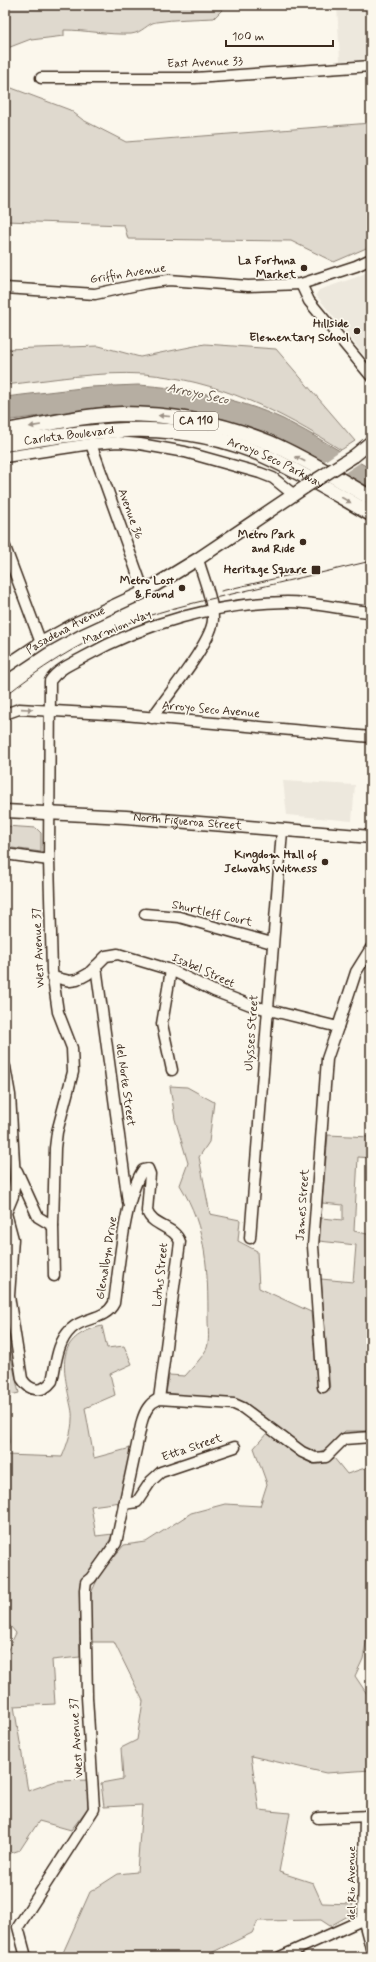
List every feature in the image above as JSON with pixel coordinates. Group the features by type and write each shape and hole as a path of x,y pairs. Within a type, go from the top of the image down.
{"highway":[{"name":"Arroyo Seco Parkway","path":"5,431 121,414 166,416 226,428 270,443 371,498"},
{"name":"Arroyo Seco Parkway","path":"5,444 78,433 120,429 159,429 200,435 222,440 264,455 371,514"}],"main road":[{"name":"Pasadena Avenue","path":"5,667 41,643 77,623 144,592 198,559 304,487 354,456 371,442"},
{"name":"North Figueroa Street","path":"5,811 126,817 371,837"}],"street":[{"name":"East Avenue 33","path":"41,78 195,78 371,66"},
{"name":"Griffin Avenue","path":"5,288 95,294 146,283 170,280 248,286 301,284 356,266 371,259"},
{"path":"301,284 309,301 371,376"},
{"name":"Carlota Boulevard","path":"5,457 91,444 140,444 185,452 273,478 294,495"},
{"name":"Avenue 36","path":"91,444 144,592"},
{"path":"5,547 41,643"},
{"path":"152,718 197,656 212,628 212,610 198,559"},
{"name":"Marmion Way","path":"49,711 50,681 62,669 92,652 178,618 212,610 288,602 312,603 348,610 371,612"},
{"path":"5,714 19,709 49,711"},
{"name":"Arroyo Seco Avenue","path":"49,711 152,718 371,737"},
{"name":"West Avenue 37","path":"49,711 49,860 52,977 58,1012 72,1048 73,1072 57,1132 53,1226 54,1276"},
{"name":"Ulysses Street","path":"250,1238 282,830"},
{"path":"5,854 49,860"},
{"name":"Shurtleff Court","path":"145,914 179,917 272,943"},
{"path":"338,1027 356,972 371,948"},
{"name":"Isabel Street","path":"52,977 77,980 83,978 106,956 118,954 172,970 234,1000 267,1010 338,1027"},
{"name":"del Norte Street","path":"96,966 129,1208"},
{"path":"172,970 162,1024 172,1070"},
{"name":"James Street","path":"323,1387 313,1246 327,1059 338,1027"},
{"name":"Glenalbyn Drive","path":"5,1067 10,1095 15,1188 6,1213 13,1239 10,1308 22,1379 25,1384 34,1390 45,1388 52,1381 60,1348 70,1330 82,1322 107,1313 111,1309 114,1303 129,1208 139,1176 143,1170 148,1169"},
{"path":"5,1137 14,1164 38,1217 53,1226"},
{"name":"Lotus Street","path":"148,1169 150,1174 147,1211 149,1216 152,1220 178,1236 180,1242 159,1399"},
{"path":"159,1399 223,1402 234,1404 243,1408 302,1452 315,1458 326,1456 344,1439 371,1437"},
{"name":"West Avenue 37","path":"26,1957 18,1927 94,1809 87,1697 86,1582 92,1578 116,1543 143,1415 154,1401 159,1399"},
{"name":"Etta Street","path":"124,1504 137,1502 151,1481 162,1472 235,1447"},
{"path":"318,1818 368,1816"},
{"name":"del Rio Avenue","path":"368,1816 367,1917 371,1948"},
{"path":"280,1957 367,1917"}],"shaded area":[{"path":"5,5 227,5 214,18 156,22 138,32 131,34 64,30 64,36 31,39 5,49"},
{"path":"337,5 371,5 371,59 340,61"},
{"path":"5,74 9,87 70,110 83,120 126,142 371,123 371,246 334,262 291,241 128,239 124,225 5,221"},
{"name":"Hillside Elementary School","path":"371,270 371,364 316,295 319,290 357,277"},
{"path":"205,344 276,349 355,441 341,450 271,410 222,390 171,377 127,373 74,376 5,385 5,349 99,346 140,357"},
{"path":"283,781 355,785 352,821 287,815"},
{"path":"5,826 36,828 41,833 41,852 5,847"},
{"path":"170,1086 187,1087 214,1102 209,1142 199,1157 210,1214 240,1220 238,1241 257,1251 259,1288 311,1312 318,1391 330,1390 321,1279 353,1282 356,1245 319,1241 321,1218 343,1220 343,1205 322,1203 328,1135 371,1137 371,1158 358,1157 354,1231 371,1235 371,1431 345,1431 326,1449 311,1453 226,1400 166,1393 169,1375 185,1376 206,1350 208,1343 207,1284 204,1250 196,1218 180,1185 188,1163 175,1119"},
{"path":"102,1326 107,1348 124,1346 132,1364 110,1374 115,1395 85,1408 94,1458 131,1448 121,1502 91,1506 96,1536 113,1534 88,1574 82,1588 80,1611 80,1657 52,1660 55,1704 14,1706 28,1791 56,1781 89,1780 88,1808 71,1830 39,1821 20,1850 5,1855 5,1656 16,1633 5,1620 5,1455 62,1457 72,1424 72,1411 65,1372 66,1351 78,1336 88,1330"},
{"path":"5,1330 19,1393 6,1396 9,1442 5,1455"},
{"path":"267,1433 302,1459 314,1464 325,1463 334,1458 347,1474 371,1466 371,1634 368,1633 363,1659 355,1676 371,1700 371,1770 326,1773 251,1756 259,1810 290,1813 279,1872 313,1883 322,1903 353,1904 348,1916 330,1926 321,1920 258,1921 252,1933 205,1957 62,1957 90,1892 118,1874 137,1872 142,1805 104,1807 101,1783 123,1779 121,1748 137,1740 143,1701 114,1642 89,1642 91,1593 101,1572 124,1545 146,1542 191,1513 225,1504 260,1506 267,1484 254,1448"}],"water":[{"name":"Arroyo Seco","path":"138,385 157,386 212,395 248,405 283,419 371,469 371,488 297,447 267,433 213,416 134,407 97,408 5,421 5,397 90,387"}],"pier":[{"path":"341,450 361,462 343,474 322,463"}],"tram line":[{"path":"5,696 31,676 72,650 130,622 188,604 371,561"},
{"path":"221,591 299,573"}],"place":[{"name":"La Fortuna Market","path":"304,268"},
{"name":"Hillside Elementary School","path":"357,331"},
{"name":"Metro Park and Ride","path":"303,542"},
{"name":"Heritage Square","path":"316,570"},
{"name":"Metro Lost & Found","path":"182,588"},
{"name":"Kingdom Hall of Jehovahs Witness","path":"325,862"}]}
